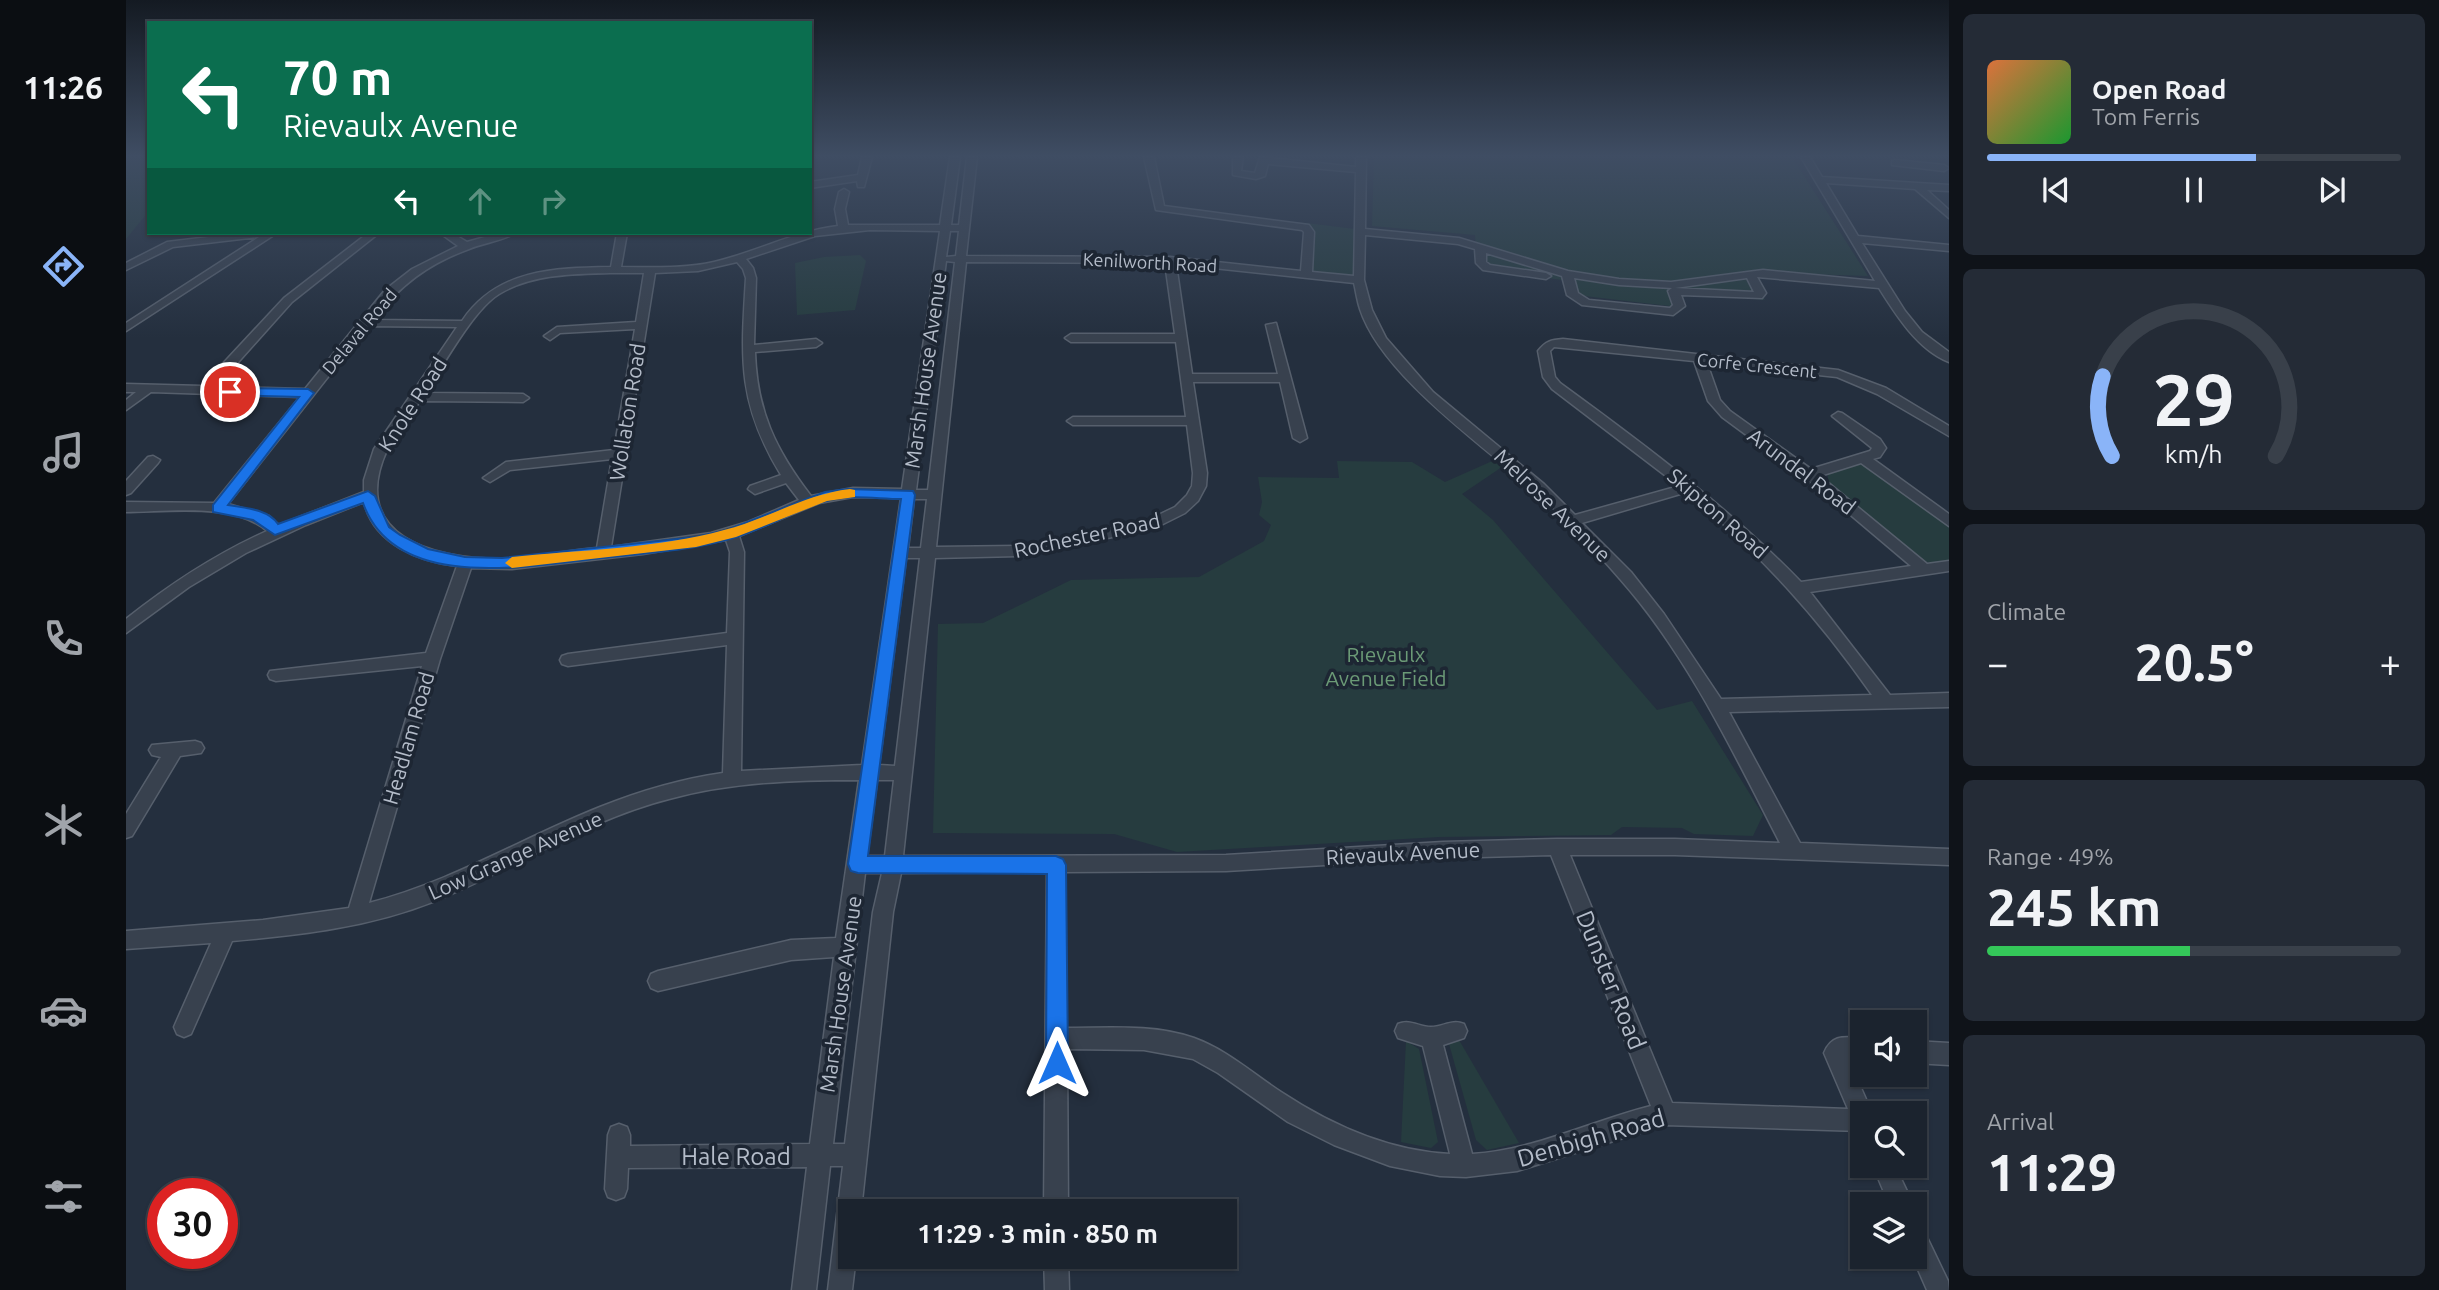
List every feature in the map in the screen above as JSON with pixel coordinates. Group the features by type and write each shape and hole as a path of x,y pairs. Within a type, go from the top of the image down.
{"street":[{"path":"842,217 844,228"},
{"name":"Marsh House Avenue","path":"804,1290 845,947 947,217"},
{"name":"Marsh House Avenue","path":"840,1290 883,912 893,865 965,217"},
{"path":"1230,217 1305,227 1309,232 1306,274"},
{"name":"Melrose Avenue","path":"1359,217 1359,280 1372,324 1390,352 1412,379 1574,520 1626,576 1659,618 1717,706 1794,851"},
{"path":"1842,217 1908,324 1949,358"},
{"name":"Knole Road","path":"812,233 844,228 964,228"},
{"path":"1359,231 1459,241 1567,276"},
{"path":"171,244 176,235"},
{"path":"126,267 171,244 243,235"},
{"path":"126,328 267,235"},
{"path":"204,391 288,300 371,235"},
{"path":"448,235 466,246"},
{"name":"Delaval Road","path":"218,508 398,284 422,267 466,246 503,235"},
{"path":"615,272 622,235"},
{"name":"Knole Road","path":"368,496 372,467 381,449 487,295 513,281 538,274 700,268 792,236"},
{"path":"1856,239 1949,248"},
{"path":"1480,246 1481,263 1487,268 1758,296 1760,293 1750,274"},
{"path":"738,257 748,268 751,278 749,384 755,411 788,477 808,502"},
{"name":"Kenilworth Road","path":"940,259 1170,260 1359,280"},
{"name":"Rochester Road","path":"900,553 1022,551 1164,520 1193,498 1199,486 1200,473 1170,260"},
{"name":"Wollaton Road","path":"603,553 650,271"},
{"path":"1672,288 1750,274 1777,274 1882,285"},
{"path":"1567,276 1573,295 1586,303 1673,312 1679,306 1672,288"},
{"path":"364,324 466,324"},
{"path":"554,331 641,325"},
{"path":"1272,325 1299,438"},
{"path":"1071,338 1180,338"},
{"path":"748,349 816,343"},
{"name":"Corfe Crescent","path":"1550,344 1838,374 1862,380 1949,432"},
{"name":"Skipton Road","path":"1550,344 1544,351 1551,381 1724,515 1799,588 1827,621 1886,702"},
{"name":"Arundel Road","path":"1699,358 1718,407 1810,474 1925,570"},
{"path":"1187,377 1284,378"},
{"path":"126,388 308,393"},
{"path":"126,406 146,390"},
{"path":"416,397 523,398"},
{"path":"1810,474 1869,456 1879,449 1875,442 1838,416"},
{"path":"1073,421 1193,421"},
{"path":"490,478 503,463 620,454"},
{"path":"1869,456 1949,522"},
{"path":"126,490 153,460"},
{"path":"755,489 788,477"},
{"path":"1574,520 1690,487"},
{"path":"126,627 212,564 275,530 368,496 376,520 384,530 424,553 465,563 502,564 696,542 731,534 808,502 847,493 934,495"},
{"path":"126,507 218,508 257,515 270,522 275,530"},
{"path":"731,534 737,552 732,778"},
{"name":"Headlam Road","path":"356,916 432,659 465,563"},
{"path":"1799,588 1949,566"},
{"path":"568,660 736,638"},
{"path":"271,676 432,659"},
{"path":"1717,706 1949,701"},
{"path":"126,830 166,749 195,748"},
{"name":"Low Grange Avenue","path":"126,940 303,926 356,916 465,882 634,802 685,787 732,778 903,773"},
{"name":"Rievaulx Avenue","path":"858,864 1226,863 1443,850 1557,847 1949,857"},
{"name":"Dunster Road","path":"1557,847 1665,1114"},
{"path":"1056,865 1056,1199"},
{"path":"184,1027 226,932"},
{"path":"657,981 791,950 845,947"},
{"path":"1405,1031 1431,1037 1457,1031"},
{"path":"1431,1037 1464,1166"},
{"name":"Denbigh Road","path":"1057,1038 1172,1043 1194,1049 1305,1121 1347,1142 1398,1157 1464,1166 1494,1165 1532,1158 1645,1118 1665,1114 1850,1117"},
{"path":"1850,1048 1839,1047 1835,1054 1855,1101"},
{"path":"1927,1053 1949,1054"},
{"name":"Hale Road","path":"616,1189 619,1146 820,1156 854,1155"},
{"path":"1927,1265 1938,1290"},
{"path":"1056,1269 1056,1290"}],"green space":[{"path":"126,217 144,217 126,239"},
{"path":"1372,217 1830,217 1868,276 1752,272 1750,274 1765,300 1682,293 1686,308 1567,294 1562,280 1483,269 1476,250 1475,235 1372,226"},
{"path":"1307,223 1355,229 1356,278 1309,273"},
{"path":"860,255 866,261 855,310 797,315 795,263 824,257"},
{"name":"Rievaulx Avenue Field","path":"1508,459 1499,469 1462,494 1493,520 1657,710 1692,701 1763,815 1753,836 1694,834 1682,828 1622,827 1611,835 1439,837 1177,852 1114,834 933,833 938,624 983,623 1071,580 1199,577 1264,541 1271,525 1259,515 1262,502 1258,477 1339,478 1337,461 1412,462 1445,482 1490,462"},
{"path":"1857,464 1871,467 1949,526 1949,561 1935,564 1920,560 1828,484 1828,473"},
{"path":"1459,1040 1519,1143 1487,1150 1476,1140 1449,1044"},
{"path":"1406,1041 1419,1049 1438,1142 1431,1148 1401,1142"}],"slow traffic":[{"path":"512,563 696,542 731,534 825,496 850,493"}],"route":[{"path":"230,392 308,393 218,508 257,515 270,522 275,530 368,496 376,520 395,538 424,553 465,563 502,564 696,542 731,534 825,496 847,493 908,495 858,864 1056,865 1057,1063"}]}
